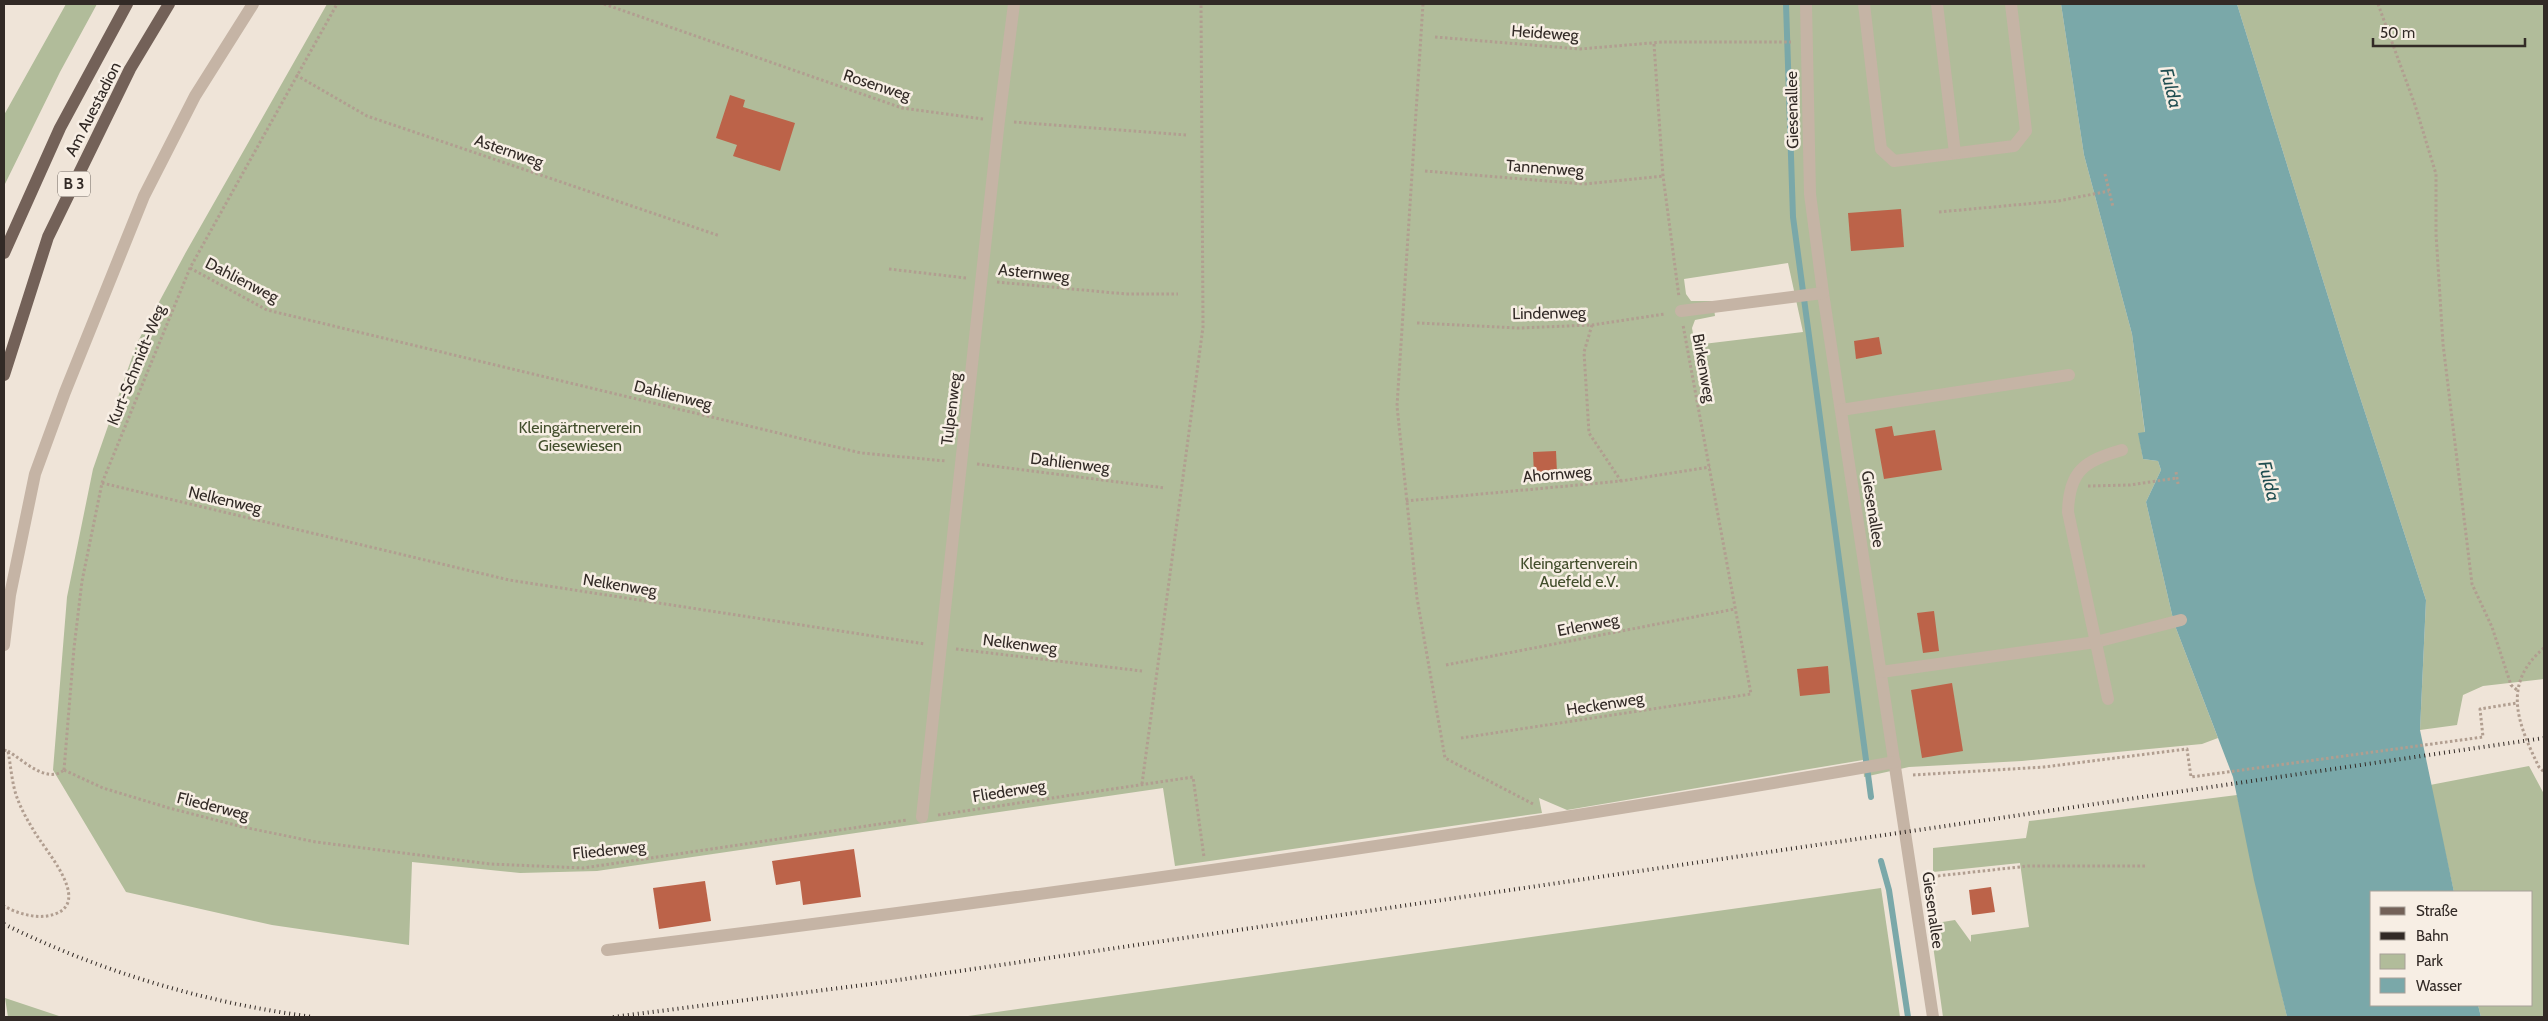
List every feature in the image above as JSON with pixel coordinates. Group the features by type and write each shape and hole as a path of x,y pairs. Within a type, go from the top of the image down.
{"main road":[{"name":"Am Auestadion","path":"4,252 60,128 127,4"},
{"name":"Am Auestadion","path":"4,375 48,237 130,69 169,4"}],"street":[{"path":"4,645 10,595 35,474 68,383 144,196 195,96 253,4"},
{"name":"Tulpenweg","path":"922,817 998,120 1014,4"},
{"name":"Giesenallee","path":"1806,4 1810,295 1841,410 1933,1017"},
{"path":"1864,4 1881,149 1894,161 2014,146 2026,131 2011,4"},
{"path":"1936,4 1955,153"},
{"path":"1681,311 1810,295"},
{"path":"1841,410 2069,375"},
{"path":"2108,699 2068,512 2070,486 2076,475 2091,462 2122,450"},
{"path":"1881,672 2096,642 2182,620"},
{"path":"607,950 871,917 1540,822 1895,762"}],"path":[{"name":"Kurt-Schmidt-Weg","path":"64,770 74,648 82,581 102,483 190,268 337,4"},
{"name":"Rosenweg","path":"604,4 902,108 998,120 1186,135"},
{"path":"1142,784 1203,327 1201,4"},
{"path":"1423,4 1397,406 1418,598 1446,758 1536,806 1540,822"},
{"path":"2378,4 2415,105 2436,174 2436,234 2443,344 2472,584 2492,627 2511,685 2517,690"},
{"name":"Heideweg","path":"1435,37 1580,49 1654,44 1791,42"},
{"name":"Birkenweg","path":"1654,44 1663,176 1681,311 1734,610 1752,694"},
{"name":"Asternweg","path":"296,75 367,116 720,236"},
{"name":"Tannenweg","path":"1425,171 1584,184 1663,176"},
{"path":"2105,174 2113,207"},
{"path":"1940,212 2058,201 2108,191"},
{"name":"Dahlienweg","path":"190,268 267,310 861,453 961,462 1165,488"},
{"name":"Asternweg","path":"888,269 1126,294 1178,294"},
{"name":"Lindenweg","path":"1417,323 1519,328 1592,325 1681,311"},
{"path":"1592,325 1584,352 1589,433 1621,481"},
{"name":"Ahornweg","path":"1406,501 1621,481 1710,467"},
{"path":"2176,472 2178,484"},
{"path":"2070,486 2130,485 2177,478"},
{"name":"Nelkenweg","path":"102,483 508,580 942,647 1142,671"},
{"name":"Erlenweg","path":"1446,665 1734,610"},
{"path":"2544,648 2527,667 2517,690 2517,703 2529,745 2539,767 2544,772"},
{"name":"Heckenweg","path":"1461,738 1752,694"},
{"path":"1897,776 2044,767 2187,749 2191,778 2483,737 2480,708 2517,703"},
{"path":"4,750 48,776 57,776 64,770"},
{"path":"4,906 10,910 40,917 55,915 64,910 69,900 69,889 54,859 34,832 17,798 8,752"},
{"name":"Fliederweg","path":"64,770 103,788 170,808 243,827 316,842 490,864 583,868 1193,777 1206,869"},
{"path":"1912,878 2028,866 2145,866"}],"green space":[{"path":"66,4 97,4 60,72 4,186 4,115"},
{"path":"327,4 2061,4 2084,155 2132,334 2145,433 2139,434 2143,459 2158,461 2161,470 2146,502 2174,623 2218,738 2202,744 2022,761 1909,767 1864,777 1863,760 1567,810 1539,798 1542,813 1175,866 1163,788 597,871 520,873 412,862 409,945 272,925 126,892 53,770 67,597 93,469 137,343 186,252","holes":["1788,263 1803,332 1695,345 1692,328 1695,320 1715,316 1713,301 1691,301 1686,294 1684,279"]},
{"path":"2237,4 2544,4 2544,679 2483,686 2463,695 2457,725 2420,730 2426,600 2345,351"},
{"path":"2529,766 2544,794 2544,1017 2481,1017 2478,1006 2533,1006 2533,891 2454,891 2430,785"},
{"path":"2237,795 2287,1017 1943,1017 1930,924 1955,920 1971,942 1971,935 2029,927 2020,863 1933,872 1933,848 2026,838 2029,821"},
{"path":"1881,888 1900,1017 961,1017"},
{"path":"5,998 62,1017 8,1017"}],"water":[{"name":"Fulda","path":"2061,4 2237,4 2345,351 2426,600 2420,730 2454,891 2370,891 2370,1006 2478,1006 2481,1017 2287,1017 2254,880 2233,777 2174,623 2146,502 2161,470 2158,461 2143,459 2138,433 2145,432 2132,334 2084,155"}],"building":[{"path":"730,95 745,100 743,107 795,123 780,171 733,156 737,145 716,138"},
{"path":"1901,209 1904,247 1851,251 1848,213"},
{"path":"1879,337 1882,354 1856,359 1854,341"},
{"path":"1892,426 1894,436 1935,430 1942,470 1884,479 1875,429"},
{"path":"1556,451 1557,473 1534,475 1533,452"},
{"path":"1934,611 1939,651 1923,653 1917,613"},
{"path":"1828,666 1830,693 1800,696 1797,669"},
{"path":"1952,683 1963,751 1922,758 1911,690"},
{"path":"854,849 861,897 803,905 800,881 776,885 772,861"},
{"path":"705,881 711,921 659,929 653,888"},
{"path":"1991,887 1995,912 1972,915 1969,890"}],"waterway":[{"path":"1786,4 1793,217 1871,797"},
{"path":"1881,861 1889,890 1908,1017"}],"railway":[{"path":"613,1017 871,984 2544,738"},
{"path":"4,924 78,957 155,983 234,1003 313,1017"}],"park label":[{"name":"Kleingärtnerverein Giesewiesen","path":"580,436"},
{"name":"Kleingartenverein Auefeld e.V.","path":"1579,572"}]}
